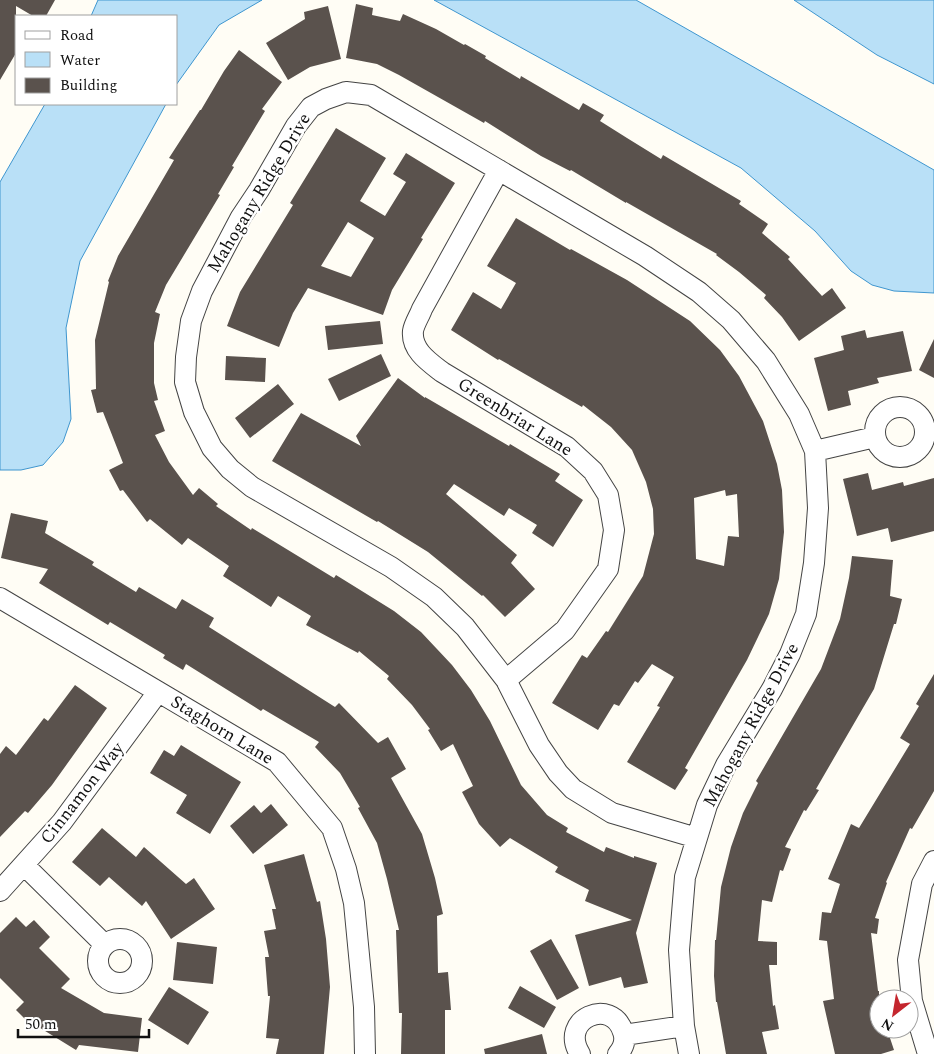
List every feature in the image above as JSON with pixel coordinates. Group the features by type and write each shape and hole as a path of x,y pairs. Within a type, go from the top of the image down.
{"street":[{"name":"Mahogany Ridge Drive","path":"688,1054 684,1026 679,950 685,877 697,838 707,805 726,765 772,689 790,654 806,614 814,563 818,508 815,451 799,414 766,361 731,320 699,292 645,256 372,95 346,92 310,107 296,126 241,217 202,291 191,321 185,382 194,412 212,448 230,469 252,487 391,567 434,597 464,627 506,680 539,745 558,774 573,789 612,813 697,838"},
{"name":"Greenbriar Lane","path":"499,170 422,309 413,331 416,347 426,360 442,372 567,448 593,471 608,495 614,530 608,569 570,624 506,680"},
{"path":"815,451 875,437"},
{"name":"Staghorn Lane","path":"0,598 277,762 332,828 346,869 354,903 364,1007 365,1054"},
{"name":"Cinnamon Way","path":"0,891 62,822 158,692"},
{"path":"928,1054 912,1002 908,960 922,884 934,861"},
{"path":"24,865 105,945"},
{"path":"580,1054 575,1041 575,1032 579,1024 592,1014 610,1016 617,1020 622,1027 621,1045 684,1026"}],"water":[{"path":"98,0 262,0 219,25 178,82 178,15 91,15"},
{"path":"434,0 636,0 934,170 934,293 894,291 872,285 851,271 815,231 741,168"},
{"path":"794,0 934,0 934,84 877,55"},
{"path":"44,105 165,105 80,261 66,328 71,419 63,442 43,465 21,470 0,470 0,182"}],"building":[{"path":"0,0 55,0 47,15 31,15 16,6 15,55 0,80"},
{"path":"356,4 373,8 372,15 400,21 403,14 465,44 520,79 521,76 579,110 583,103 604,115 600,121 627,138 661,159 663,155 741,201 739,204 768,224 762,233 790,257 788,259 822,296 832,288 846,308 799,341 782,317 764,298 766,295 717,254 571,170 541,156 485,121 484,123 399,75 377,64 346,58"},
{"path":"328,6 341,59 310,67 288,80 266,43 305,19 304,12"},
{"path":"239,50 282,82 262,109 265,111 232,166 234,167 218,194 220,195 166,285 155,312 160,314 154,343 154,383 158,400 154,401 165,431 155,435 169,462 193,495 199,488 218,504 216,506 251,530 252,528 334,578 336,575 394,611 421,632 452,665 471,690 490,721 521,785 547,815 568,828 566,832 604,852 606,847 634,858 634,856 657,863 636,933 648,983 624,988 621,977 589,986 575,935 632,920 585,901 589,890 555,872 558,867 510,838 500,847 479,824 462,792 473,786 453,744 441,751 428,730 430,729 412,705 387,679 389,676 359,651 358,653 306,625 311,616 278,596 271,607 223,576 229,566 188,538 182,545 150,519 147,522 123,490 120,491 109,470 123,463 103,412 97,413 91,390 96,389 95,340 108,281 118,256 174,160 169,158"},
{"path":"336,128 386,158 360,201 385,216 406,182 393,174 406,153 455,183 392,290 383,315 308,288 293,313 279,347 227,326 240,292 293,205 290,203","holes":["348,222 374,238 351,277 321,266"]},
{"path":"516,218 570,250 627,280 690,321 720,350 739,376 763,421 777,464 782,490 784,532 779,579 769,614 747,660 685,768 688,770 675,790 627,762 660,707 657,706 674,677 652,664 638,683 635,681 619,706 614,704 598,730 552,703 582,655 587,658 606,631 608,632 643,576 654,534 653,509 646,482 632,450 611,427 583,405 582,407 498,360 451,330 473,292 501,309 516,283 487,266","holes":["725,490 726,496 737,494 739,537 728,536 724,566 696,559 694,498"]},
{"path":"380,321 383,344 328,350 325,326"},
{"path":"865,330 867,338 903,331 912,371 877,378 879,383 848,391 851,405 828,411 814,358 844,350 841,336"},
{"path":"934,339 934,378 919,370"},
{"path":"381,354 391,376 339,401 328,379"},
{"path":"226,356 266,358 265,382 225,380"},
{"path":"398,378 425,398 509,446 510,444 560,474 555,481 583,500 553,547 532,533 537,525 509,508 504,516 454,484 446,494 517,555 511,563 535,589 505,617 483,595 428,552 378,521 272,461 301,413 361,446 356,436"},
{"path":"278,384 294,404 250,438 235,418"},
{"path":"868,473 872,490 903,482 904,486 934,478 934,531 891,542 888,528 857,536 843,479"},
{"path":"11,513 48,521 45,533 94,562 92,565 136,592 139,587 176,609 182,599 214,618 209,627 335,707 339,703 378,743 388,737 406,769 391,778 422,834 443,914 437,916 438,973 448,972 451,1010 445,1010 445,1054 401,1054 402,1013 399,1013 396,930 399,930 387,879 377,843 358,808 360,807 340,773 315,747 319,742 263,709 261,711 186,664 183,670 163,658 165,655 110,622 108,625 39,583 48,569 1,558"},
{"path":"852,556 893,560 890,596 902,599 896,624 894,624 874,689 816,789 819,790 806,811 804,810 785,847 791,849 783,871 780,870 772,902 762,900 758,941 777,942 777,965 769,965 773,1006 775,1005 779,1029 762,1032 767,1054 726,1054 716,1002 714,976 715,940 721,887 731,847 743,813 758,783 756,781 821,669 840,619"},
{"path":"934,674 934,791 912,829 910,828 886,882 875,918 879,919 877,934 871,933 878,989 869,989 869,1039 890,1039 894,1050 881,1054 835,1054 823,1001 834,999 827,941 819,940 822,912 831,913 840,884 828,879 851,824 859,828 910,744 900,738 919,706 916,704"},
{"path":"75,685 107,708 52,785 28,813 25,811 0,837 0,754 6,746 16,755 44,718 48,721"},
{"path":"181,745 241,782 210,834 176,813 187,795 150,773 164,750 174,756"},
{"path":"271,804 288,825 253,854 230,826 254,805 261,813"},
{"path":"102,828 136,857 144,847 186,884 194,878 215,909 171,939 146,901 142,906 109,877 100,886 72,862"},
{"path":"304,854 317,902 320,901 326,939 330,987 324,1054 276,1054 279,1039 266,1038 270,996 268,996 265,957 269,957 264,931 276,929 272,909 276,909 264,865"},
{"path":"16,917 26,927 34,920 50,937 39,948 70,979 61,988 104,1013 142,1018 138,1052 79,1045 76,1050 24,1018 16,1010 24,1002 0,978 0,933"},
{"path":"551,939 579,988 557,1000 530,951"},
{"path":"177,942 217,947 213,984 173,980"},
{"path":"520,986 556,1007 544,1028 508,1008"},
{"path":"169,987 209,1012 188,1045 148,1020"},
{"path":"542,1034 547,1054 485,1054 484,1049"}]}
